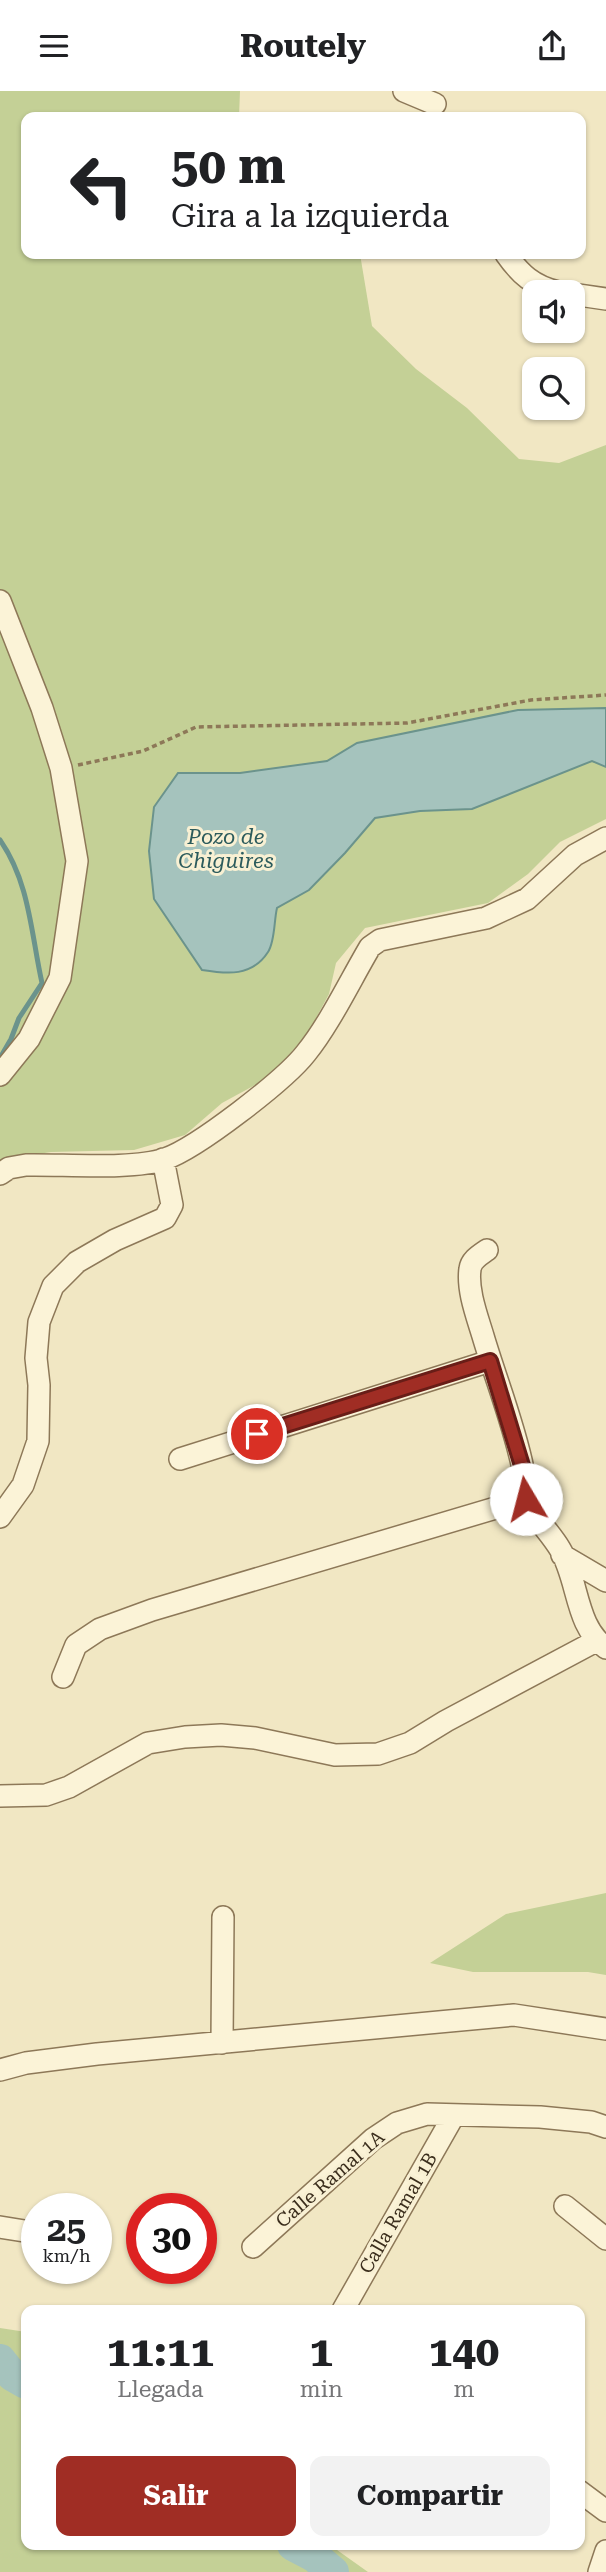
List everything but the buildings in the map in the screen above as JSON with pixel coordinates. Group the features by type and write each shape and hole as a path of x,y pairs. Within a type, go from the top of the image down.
{"street":[{"path":"404,91 437,104"},
{"path":"510,259 519,272 530,280"},
{"path":"585,296 606,299"},
{"path":"0,601 42,708 61,768 76,861 60,978 29,1039 0,1075"},
{"path":"0,1174 9,1168 26,1165 138,1163 163,1159 199,1140 279,1080 306,1053 370,947 380,940 486,918 527,899 575,855 606,838"},
{"path":"0,1517 23,1485 38,1441 39,1385 36,1358 39,1322 53,1286 77,1262 115,1240 165,1218 173,1205 163,1159"},
{"path":"0,1796 46,1795 69,1787 148,1743 185,1737 221,1735 255,1738 335,1755 378,1754 410,1743 446,1721 601,1645 584,1622 579,1598 562,1555 526,1499 523,1469 477,1317 470,1268 472,1261 487,1250"},
{"path":"180,1459 490,1361"},
{"path":"63,1677 76,1645 100,1629 152,1610 526,1499"},
{"path":"562,1555 606,1581"},
{"path":"222,2043 223,1917"},
{"path":"0,2070 26,2063 97,2054 514,2015 606,2029"},
{"name":"Calle Ramal 1A","path":"253,2247 373,2139 397,2123 427,2114 540,2117 591,2122 606,2127"},
{"name":"Calla Ramal 1B","path":"346,2305 454,2115"},
{"path":"565,2206 606,2239"},
{"path":"0,2227 21,2230"},
{"path":"585,2495 606,2511"},
{"path":"599,2572 606,2551"}],"path":[{"path":"61,768 143,751 196,727 407,723 531,700 606,695"}],"green space":[{"path":"0,91 240,91 239,112 21,112 21,259 361,259 372,326 416,369 467,408 519,459 559,463 606,445 606,819 560,842 528,874 488,903 365,928 336,963 329,994 308,1033 270,1077 222,1103 185,1135 134,1150 51,1152 0,1160"},
{"path":"606,1893 606,1975 588,1972 473,1972 430,1963 506,1914"},
{"path":"0,2328 21,2331 21,2550 337,2550 368,2572 0,2572"}],"water":[{"name":"Pozo de Chiguires","path":"606,708 606,767 592,761 472,809 420,811 375,818 309,890 277,908 270,948 262,960 247,970 230,973 202,970 154,899 149,851 154,807 178,773 240,773 327,761 357,743 518,710"}],"waterway":[{"path":"0,840 10,856 24,891 42,983 19,1018 0,1058"},
{"path":"0,2360 12,2375 21,2380"},
{"path":"303,2550 333,2572"}],"route":[{"path":"257,1434 490,1361 523,1469 526,1499"}]}
